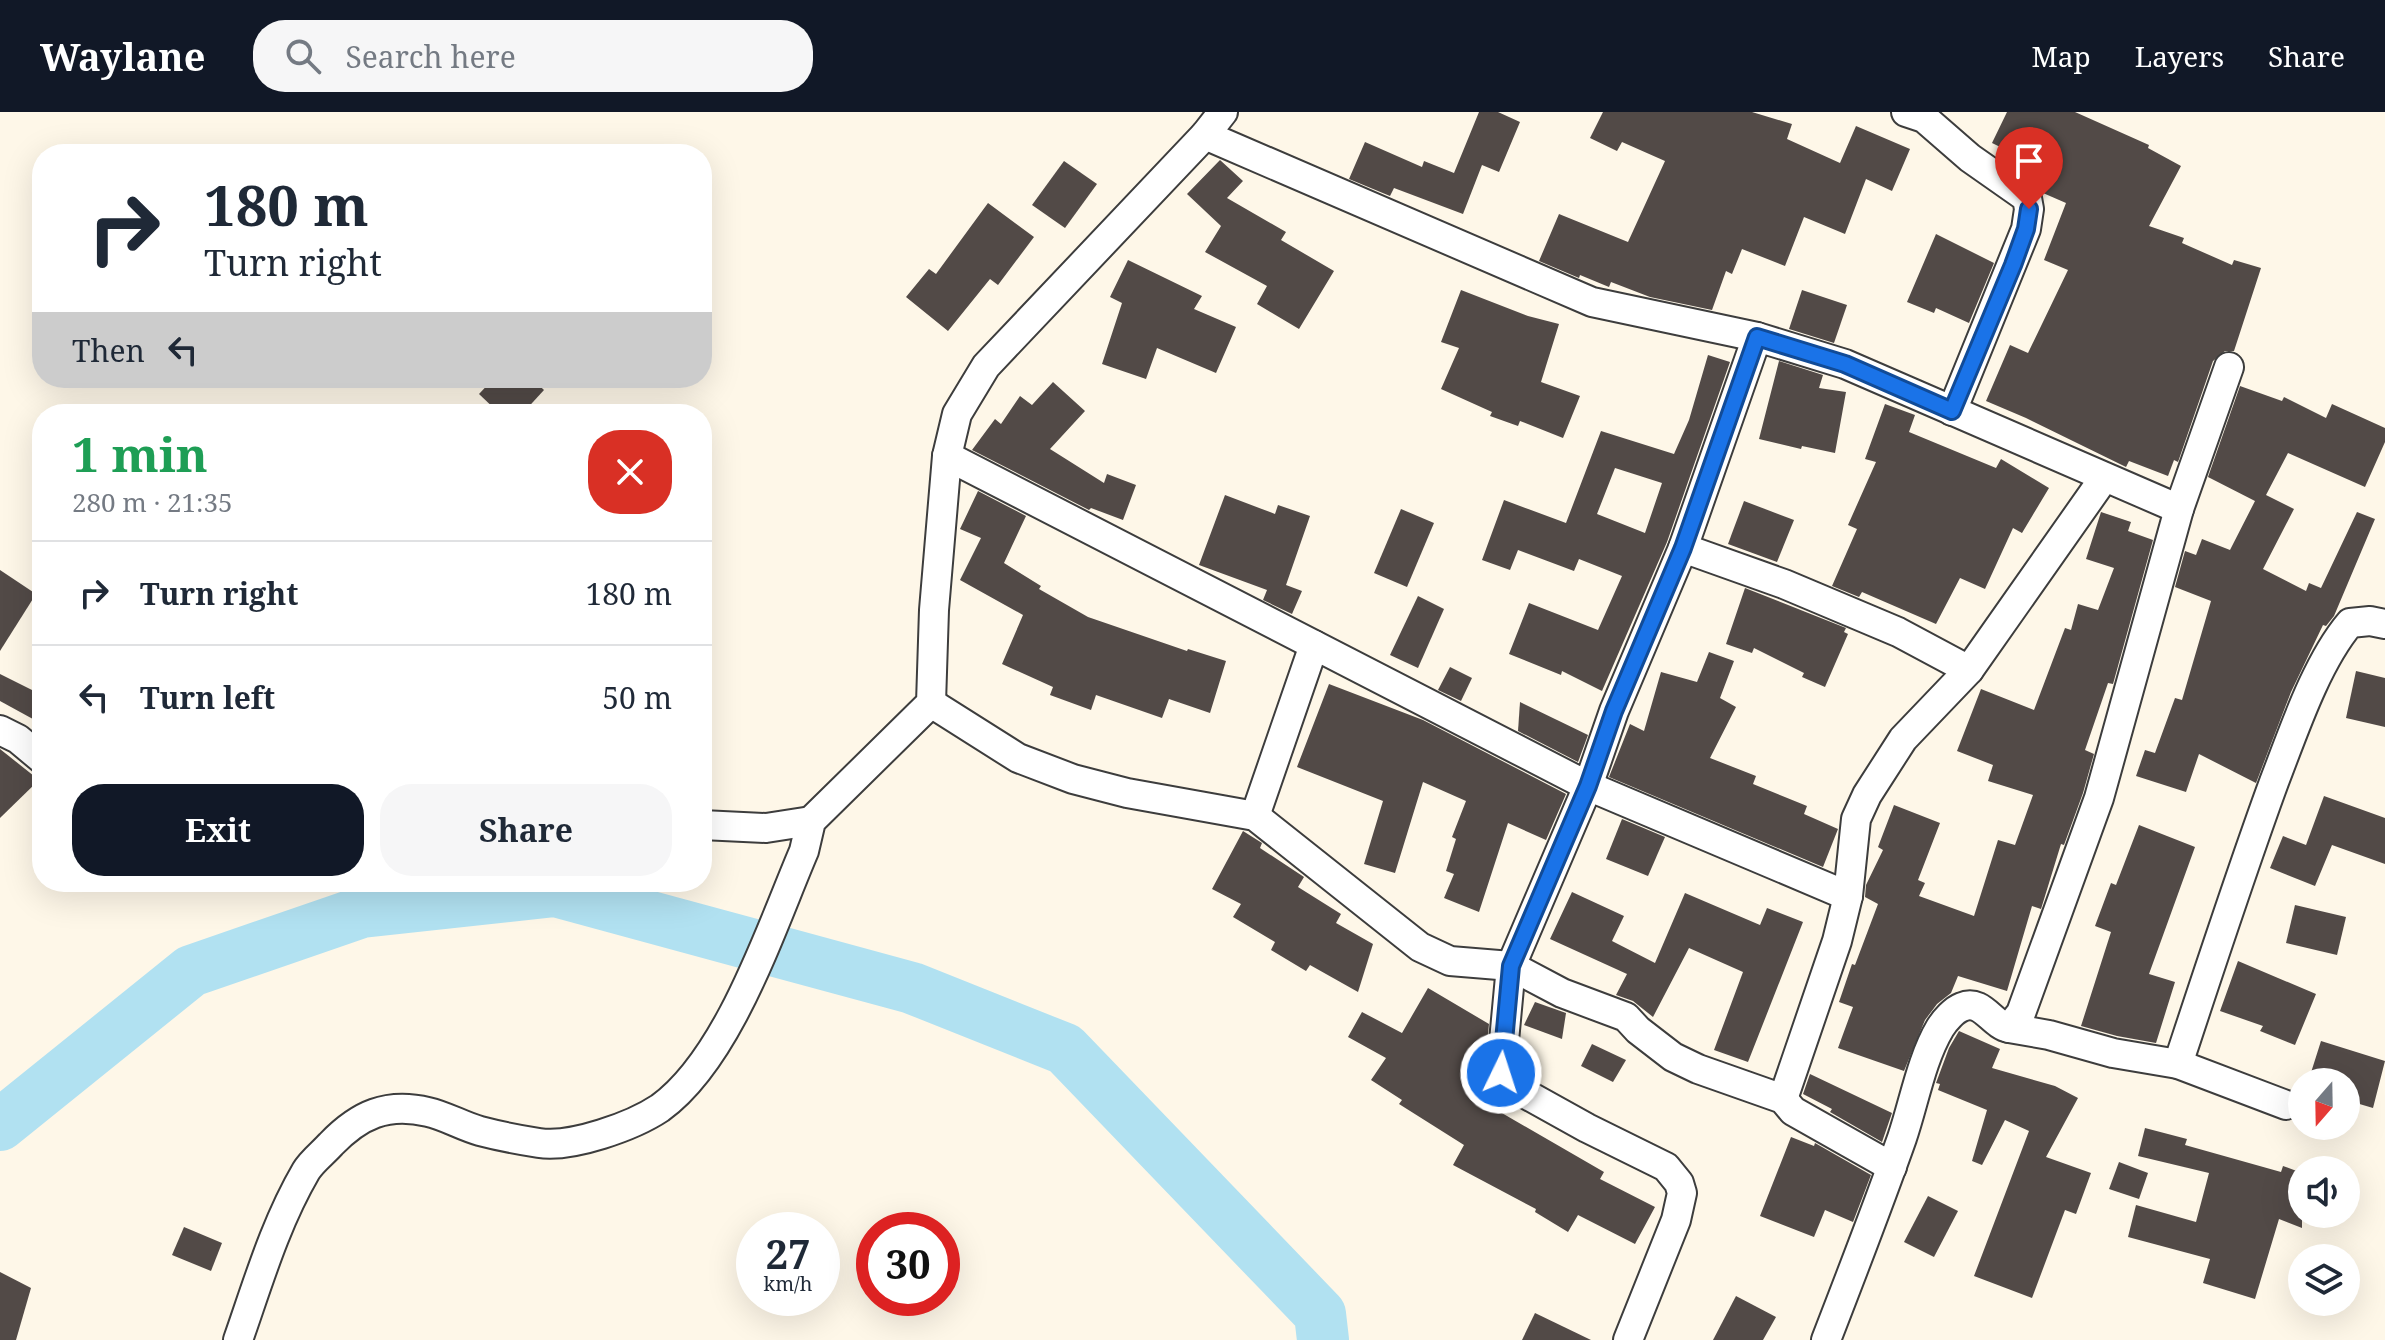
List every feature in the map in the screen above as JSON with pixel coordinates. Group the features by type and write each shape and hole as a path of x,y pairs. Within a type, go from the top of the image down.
{"street":[{"path":"238,1340 274,1236 308,1168 344,1130 365,1115 390,1110 428,1111 480,1131 543,1144 586,1138 627,1126 661,1107 695,1075 731,1020 804,851 811,821 931,703 934,610 947,456 957,414 986,366 1205,135 1223,112"},
{"path":"1919,114 1970,158 2027,198 2029,209 2026,229 2013,265 1952,411"},
{"path":"1205,135 1592,302 1757,337 1845,364 2179,509"},
{"path":"1628,1340 1676,1220 1682,1193 1679,1183 1666,1167 1587,1128 1507,1081 1501,1073 1500,1063 1511,966 1588,786 1614,711 1683,548 1757,337"},
{"path":"2009,1028 2021,1013 2099,798 2179,509 2229,367"},
{"path":"947,456 1588,786 1848,896"},
{"path":"1783,1099 1837,941 1848,896 1856,819 1867,795 1903,739 1969,670 2104,478"},
{"path":"1683,548 1784,584 1898,632 1969,670"},
{"path":"2178,1064 2247,856 2291,737 2328,655 2350,623 2370,621 2385,624"},
{"path":"1255,816 1314,645"},
{"path":"931,703 1018,758 1073,779 1127,793 1255,816 1420,947 1450,961 1511,966 1562,993 1626,1017 1673,1057 1783,1099 1793,1111 1892,1167"},
{"path":"0,730 32,751"},
{"path":"712,825 766,828 811,821"},
{"path":"1826,1340 1892,1167 1929,1053 1941,1027 1964,1005 1976,1006 2001,1027 2049,1035 2113,1053 2178,1064 2286,1105"}],"building":[{"path":"1479,112 1498,112 1520,122 1499,172 1482,165 1463,214 1394,188 1390,196 1349,179 1365,142 1422,167 1424,161 1454,173"},
{"path":"1603,112 1752,112 1792,124 1787,139 1840,163 1856,126 1910,149 1892,191 1866,179 1845,234 1804,217 1785,266 1742,249 1732,274 1726,271 1712,310 1650,297 1611,282 1609,287 1539,261 1559,214 1628,242 1665,161 1622,142 1617,151 1590,138"},
{"path":"2007,112 2075,112 2149,145 2148,148 2181,166 2149,226 2184,238 2182,243 2232,265 2234,260 2261,268 2234,351 2225,351 2213,361 2178,462 2174,460 2168,476 2129,461 2126,467 1986,401 2010,345 2028,353 2068,270 2044,260 2066,203 2043,193 2028,178 2035,164 1992,143"},
{"path":"1220,160 1243,181 1227,198 1286,232 1281,240 1334,271 1299,329 1257,304 1267,286 1205,252 1221,226 1187,194"},
{"path":"1064,161 1097,184 1065,228 1032,205"},
{"path":"988,203 1034,237 998,285 990,279 948,331 906,297 929,269 936,274"},
{"path":"1936,234 1994,263 1969,323 1936,308 1934,313 1907,302"},
{"path":"1128,260 1202,296 1194,309 1236,327 1216,373 1157,348 1146,379 1102,364 1122,303 1110,297"},
{"path":"1461,290 1528,316 1559,324 1541,382 1580,396 1563,438 1520,421 1518,426 1490,416 1492,412 1441,389 1459,348 1441,342"},
{"path":"1802,290 1847,305 1834,343 1789,329"},
{"path":"1708,355 1730,362 1667,542 1602,691 1562,671 1561,675 1509,654 1529,603 1598,630 1622,576 1579,559 1574,571 1518,550 1510,570 1482,560 1504,500 1566,523 1601,431 1674,454 1689,420","holes":["1615,468 1662,483 1645,533 1597,514"]},
{"path":"1779,361 1823,375 1819,388 1846,392 1835,453 1759,439"},
{"path":"1053,382 1085,411 1050,449 1104,483 1107,474 1136,485 1123,520 1091,508 1089,510 972,450 995,419 1001,424 1020,396 1032,405"},
{"path":"2240,386 2282,401 2284,397 2326,418 2332,404 2385,428 2385,442 2365,487 2288,453 2266,495 2294,509 2263,569 2306,591 2309,583 2321,588 2357,512 2375,519 2334,616 2326,626 2323,625 2291,692 2256,783 2199,754 2186,792 2136,776 2145,750 2155,753 2175,698 2182,700 2211,601 2175,587 2185,551 2196,555 2202,539 2230,550 2255,501 2208,477"},
{"path":"485,388 544,390 531,404 490,404 479,394"},
{"path":"1885,404 1915,415 1909,432 1996,468 2001,459 2049,488 2022,533 2013,528 1985,589 1960,578 1936,624 1862,592 1859,597 1832,586 1857,529 1848,525 1876,462 1865,459"},
{"path":"978,491 1026,516 1004,563 1041,586 1039,589 1088,617 1226,661 1210,713 1169,699 1162,718 1096,695 1091,710 1050,695 1053,687 1002,664 1023,615 960,580 981,538 960,529"},
{"path":"1225,495 1275,514 1278,505 1310,516 1286,585 1302,591 1292,614 1263,600 1267,590 1199,565"},
{"path":"1744,501 1794,520 1777,562 1728,544"},
{"path":"1401,509 1434,523 1407,587 1374,573"},
{"path":"2101,512 2131,522 2128,531 2153,540 2113,684 2108,683 2085,750 2094,754 2083,793 2064,845 2061,844 2041,909 2032,906 2007,991 1958,976 1951,993 1937,1004 1925,1020 1904,1071 1838,1048 1853,1007 1839,1002 1878,904 1865,897 1866,885 1883,850 1878,847 1894,805 1940,823 1918,880 1925,883 1919,896 1974,916 1998,840 2015,845 2033,795 1988,781 1993,765 1957,751 1981,689 2034,710 2065,628 2071,630 2078,604 2098,610 2114,568 2086,559"},
{"path":"0,570 32,591 32,600 0,651"},
{"path":"1745,588 1846,628 1844,632 1848,634 1825,687 1754,648 1752,653 1726,644"},
{"path":"1418,596 1444,609 1418,668 1390,655"},
{"path":"1709,652 1734,661 1720,698 1736,707 1710,758 1756,776 1753,784 1807,806 1804,814 1838,829 1823,867 1609,777 1630,724 1644,731 1661,672 1697,682"},
{"path":"1450,667 1472,678 1461,701 1438,690"},
{"path":"2356,671 2385,678 2385,727 2346,718"},
{"path":"0,674 32,690 32,719 0,701"},
{"path":"1329,684 1423,720 1566,794 1546,840 1508,823 1479,912 1444,898 1454,874 1446,871 1456,839 1452,837 1466,801 1423,782 1395,873 1364,864 1383,801 1297,767"},
{"path":"1520,702 1588,735 1578,762 1518,731"},
{"path":"0,749 32,774 32,787 0,818"},
{"path":"2324,796 2385,818 2385,864 2332,845 2315,886 2270,868 2283,836 2306,845"},
{"path":"1622,819 1665,837 1648,876 1606,859"},
{"path":"2139,825 2195,847 2149,974 2175,982 2156,1043 2081,1026 2111,932 2095,926 2111,883 2116,885"},
{"path":"1243,831 1262,843 1260,848 1304,877 1298,887 1341,914 1336,923 1373,944 1358,992 1310,965 1306,971 1271,950 1275,942 1233,917 1241,904 1212,889"},
{"path":"1572,892 1624,916 1612,941 1655,963 1685,893 1760,925 1767,908 1803,922 1748,1062 1714,1050 1743,972 1689,948 1653,1017 1633,1001 1616,995 1627,974 1550,939"},
{"path":"2295,905 2346,917 2337,955 2286,943"},
{"path":"2238,961 2316,994 2295,1045 2260,1031 2263,1026 2220,1011"},
{"path":"1428,988 1489,1024 1486,1051 1464,1088 1476,1098 1604,1172 1600,1179 1655,1207 1635,1244 1578,1215 1568,1232 1535,1212 1536,1209 1453,1165 1464,1145 1399,1104 1402,1100 1371,1080 1386,1058 1348,1037 1362,1012 1402,1033"},
{"path":"1535,1002 1566,1013 1562,1039 1524,1025"},
{"path":"1959,1031 2000,1049 1992,1068 2055,1086 2078,1098 2046,1157 2091,1173 2076,1214 2065,1210 2032,1298 1974,1276 2029,1131 2005,1120 1982,1165 1972,1161 1987,1110 1938,1090 1940,1084 1936,1083"},
{"path":"2321,1041 2385,1061 2373,1108 2360,1104 2360,1068 2312,1068"},
{"path":"1592,1044 1626,1060 1613,1082 1581,1066"},
{"path":"1810,1074 1892,1113 1882,1142 1803,1094"},
{"path":"2145,1128 2187,1139 2185,1145 2281,1172 2283,1166 2288,1168 2288,1223 2279,1219 2255,1299 2203,1283 2210,1259 2128,1237 2136,1205 2196,1222 2209,1173 2138,1156"},
{"path":"1791,1137 1814,1146 1815,1143 1871,1175 1853,1222 1825,1210 1814,1237 1760,1216"},
{"path":"2119,1162 2148,1173 2139,1199 2109,1189"},
{"path":"1928,1196 1958,1211 1934,1257 1904,1242"},
{"path":"184,1227 222,1243 211,1271 172,1255"},
{"path":"0,1272 31,1288 16,1340 0,1340"},
{"path":"1736,1296 1776,1317 1763,1340 1713,1340"},
{"path":"1535,1313 1591,1340 1522,1340"}],"waterway":[{"path":"0,1125 191,971 362,912 546,892"},
{"path":"559,892 912,988 1065,1049 1320,1314 1323,1340"}],"route":[{"path":"1501,1073 1511,966 1588,786 1614,711 1683,548 1757,337 1845,364 1952,411 2013,265 2029,219 2029,209"}]}
